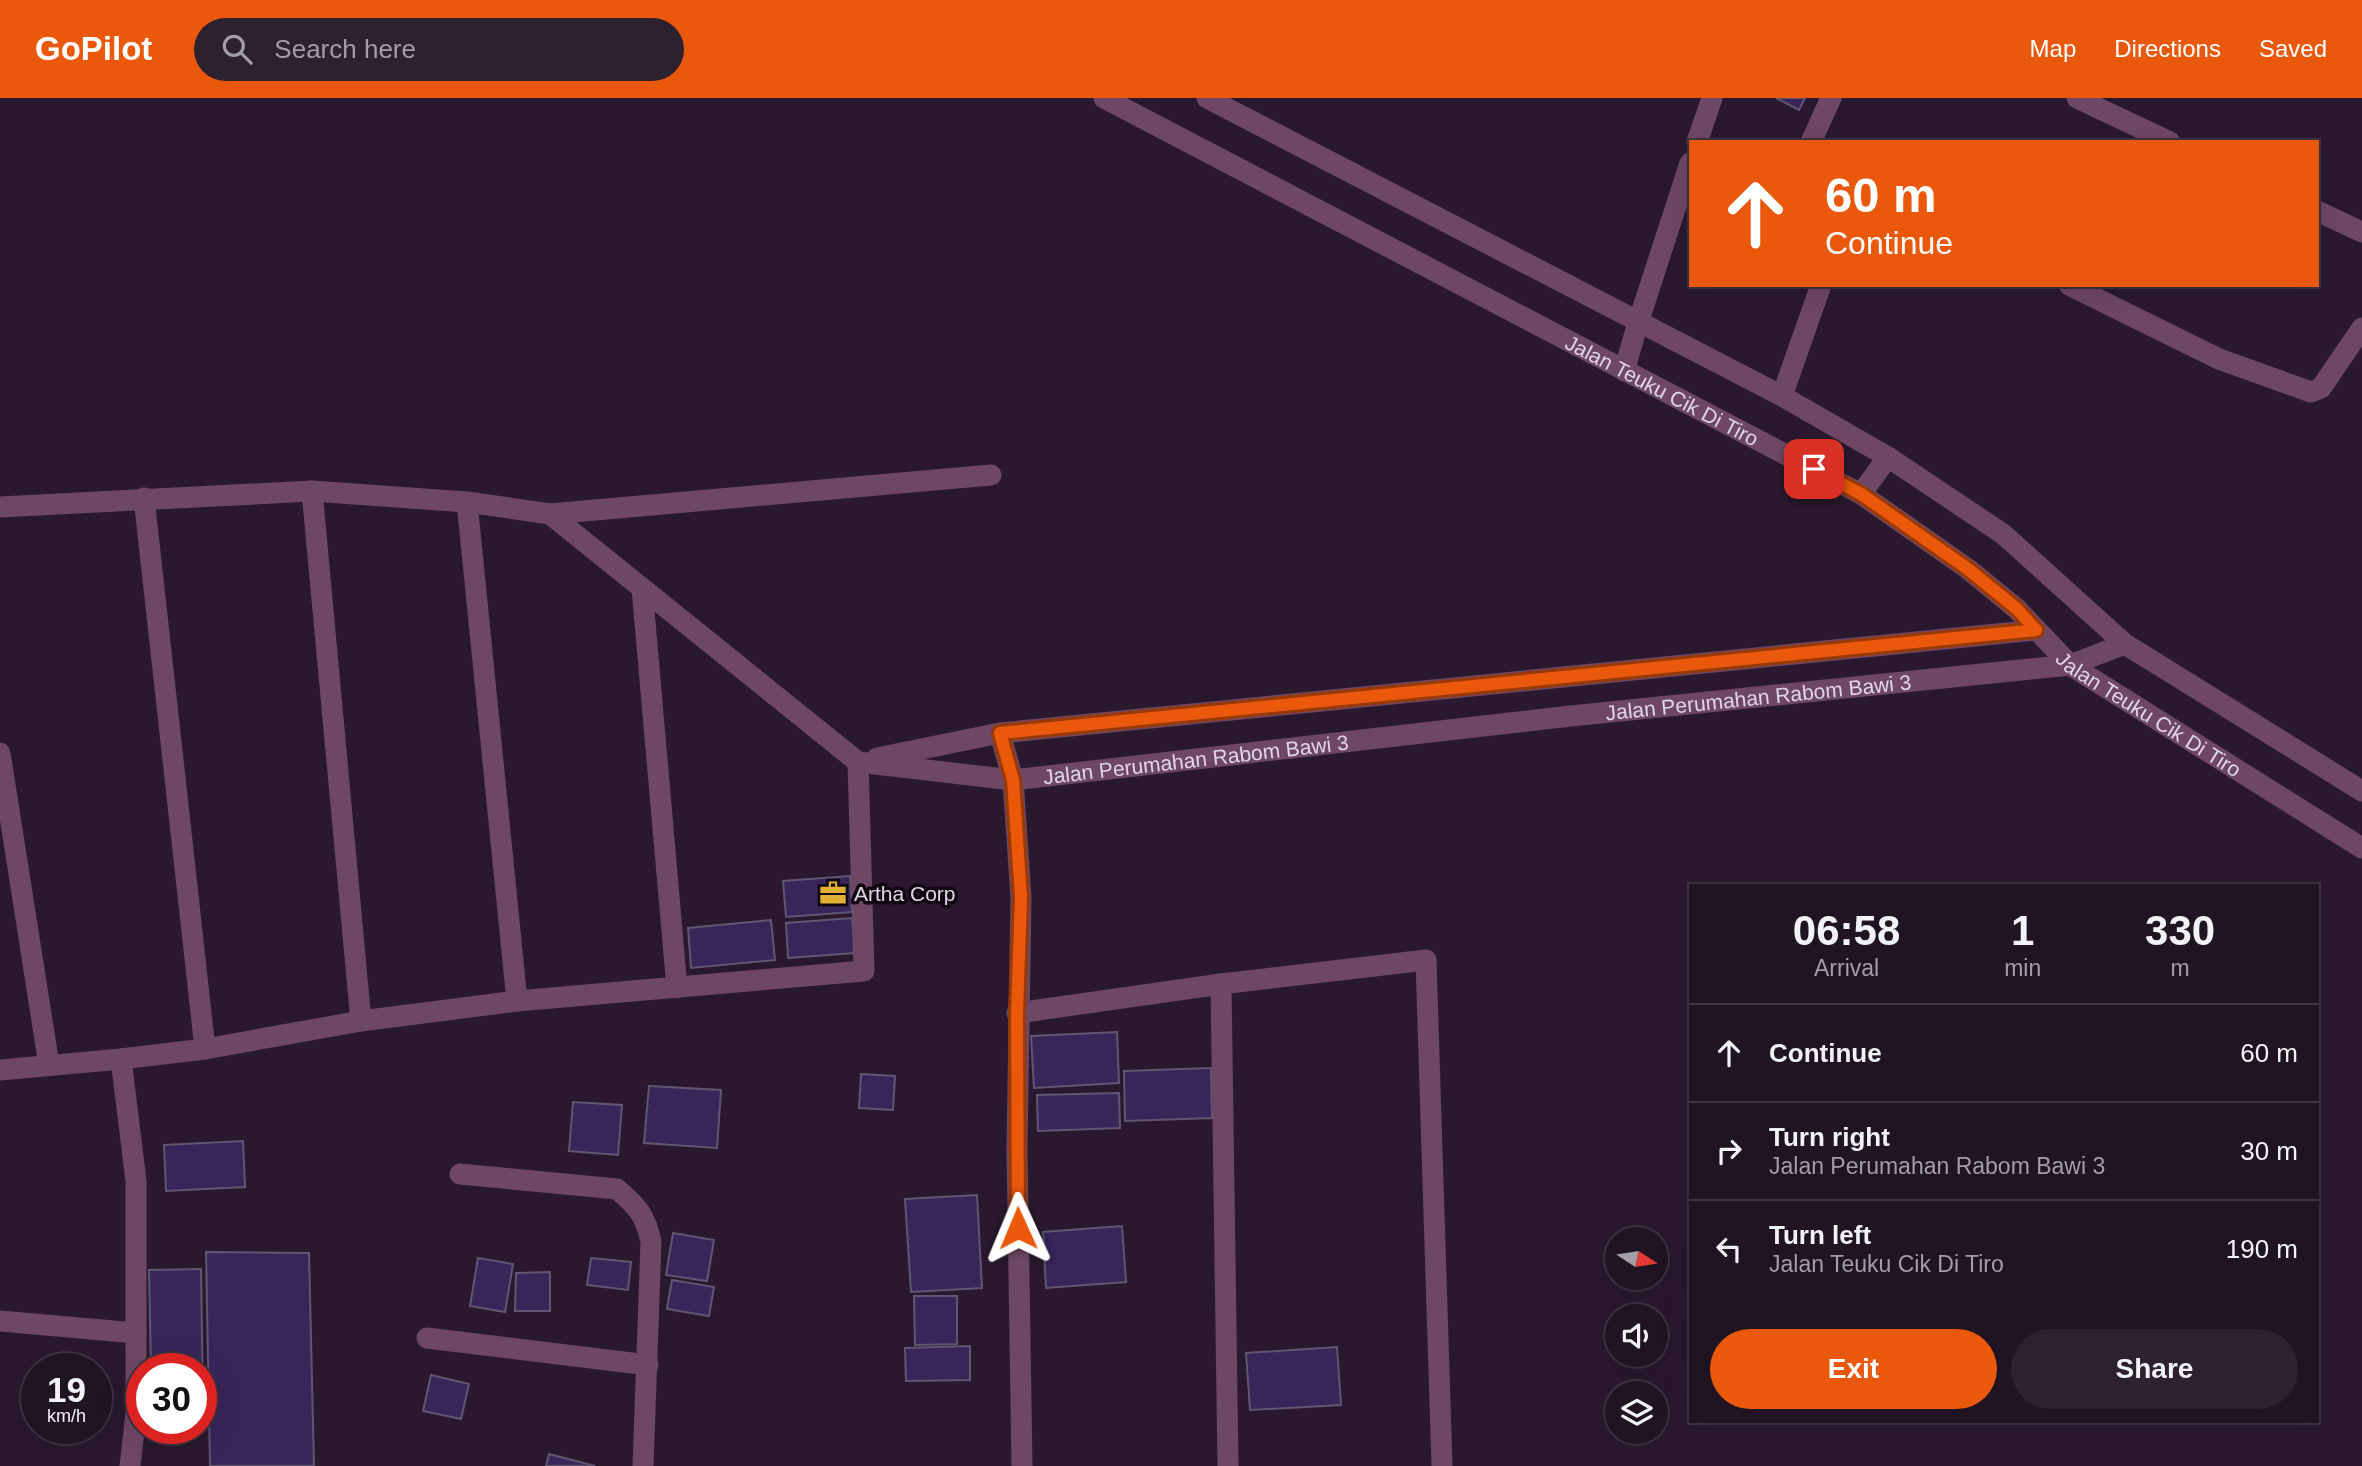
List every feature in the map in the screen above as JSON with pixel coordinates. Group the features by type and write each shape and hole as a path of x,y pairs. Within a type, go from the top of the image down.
{"street":[{"name":"Jalan Teuku Cik Di Tiro","path":"1104,98 1861,494 1968,569 2017,609 2070,665 2362,848"},
{"name":"Jalan Teuku Cik Di Tiro","path":"1207,98 1782,396 1888,457 2003,534 2125,644 2362,791"},
{"path":"1699,140 1712,98"},
{"path":"1812,140 1831,98"},
{"path":"2077,98 2166,140"},
{"path":"1624,371 1689,166"},
{"path":"2319,212 2362,232"},
{"path":"1782,396 1820,287"},
{"path":"2073,287 2219,359 2311,392 2321,388 2362,328"},
{"path":"1861,494 1888,457"},
{"path":"0,507 312,491 467,502 550,514 991,475"},
{"path":"312,491 361,1021"},
{"path":"144,498 205,1049"},
{"path":"467,502 517,1001"},
{"path":"0,1070 205,1049 361,1021 517,1001 864,971 858,762 550,514"},
{"path":"642,588 677,988"},
{"name":"Jalan Perumahan Rabom Bawi 3","path":"858,762 1000,733 2036,630"},
{"name":"Jalan Perumahan Rabom Bawi 3","path":"858,762 1013,780 1571,716 2070,665 2125,644"},
{"path":"1000,733 1013,780 1021,897 1017,1013 1021,1466"},
{"path":"0,753 8,850 49,1065"},
{"path":"1017,1013 1220,984 1426,960 1443,1466"},
{"path":"1220,984 1228,1466"},
{"path":"121,1059 136,1181 136,1413 130,1466"},
{"path":"460,1174 617,1189 634,1203 647,1223 651,1242 643,1466"},
{"path":"0,1321 136,1333"},
{"path":"428,1338 648,1365"}],"building":[{"path":"1776,98 1805,98 1799,110"},
{"path":"850,876 852,912 786,917 783,881"},
{"path":"852,918 855,953 788,958 786,923"},
{"path":"771,920 775,960 691,968 688,928"},
{"path":"1117,1032 1119,1083 1034,1088 1031,1036"},
{"path":"1211,1068 1212,1118 1125,1121 1124,1071"},
{"path":"861,1074 895,1076 893,1110 859,1108"},
{"path":"649,1086 721,1090 717,1148 644,1143"},
{"path":"1119,1093 1120,1128 1038,1131 1037,1095"},
{"path":"573,1102 622,1105 618,1155 569,1151"},
{"path":"243,1141 245,1187 166,1191 164,1145"},
{"path":"977,1195 982,1288 911,1292 905,1199"},
{"path":"1122,1226 1126,1282 1046,1288 1043,1232"},
{"path":"673,1233 714,1240 707,1281 666,1275"},
{"path":"206,1252 309,1253 314,1466 210,1466 210,1444 217,1444 217,1353 208,1353"},
{"path":"478,1258 513,1264 505,1312 470,1306"},
{"path":"591,1258 631,1262 628,1290 587,1285"},
{"path":"201,1269 202,1353 151,1353 149,1270"},
{"path":"550,1272 550,1311 515,1311 516,1273"},
{"path":"672,1280 714,1287 709,1316 667,1309"},
{"path":"914,1296 957,1296 957,1344 915,1345"},
{"path":"970,1346 970,1380 906,1381 905,1348"},
{"path":"1337,1347 1341,1405 1250,1410 1246,1353"},
{"path":"431,1375 469,1384 461,1419 423,1411"},
{"path":"549,1454 595,1466 546,1466"}],"place":[{"name":"Artha Corp","path":"833,893"}],"route":[{"path":"1018,1228 1017,1013 1021,897 1013,780 1000,733 2036,630 2017,609 1968,569 1861,494 1814,469"}]}
